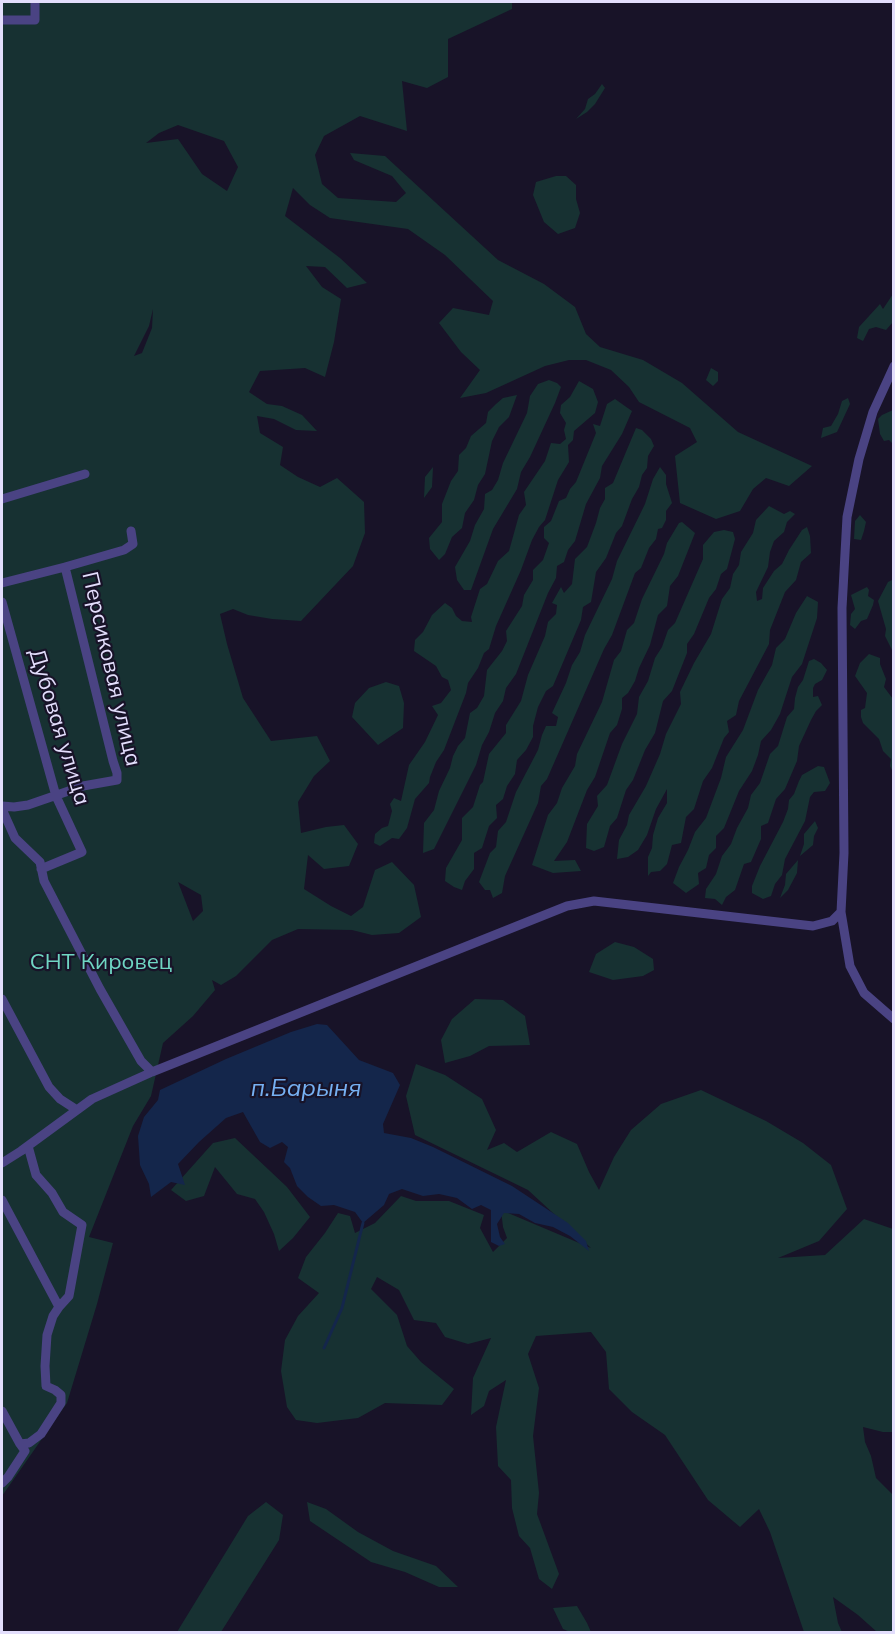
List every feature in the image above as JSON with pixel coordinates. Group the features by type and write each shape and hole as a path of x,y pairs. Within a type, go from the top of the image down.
{"street":[{"path":"2,20 35,20 35,2"},
{"path":"894,366 873,412 859,459 847,517 842,608 844,853 842,912 850,966 864,993 894,1019"},
{"path":"2,499 85,474"},
{"name":"Персиковая улица","path":"2,807 14,807 83,786 117,780 65,567 124,550 133,544 131,531"},
{"path":"2,583 65,567"},
{"name":"Дубовая улица","path":"2,602 56,796 82,852 41,869"},
{"path":"2,807 15,838 40,862 44,882 100,989 141,1061 152,1072"},
{"path":"2,1163 92,1099 152,1072 567,906 594,901 813,926 832,921 842,912"},
{"path":"2,999 49,1087 60,1099 77,1110"},
{"path":"20,1444 29,1443 41,1434 61,1403 61,1395 46,1386 47,1335 53,1316 69,1296 82,1225 63,1212 52,1193 36,1175 28,1146"},
{"path":"2,1200 59,1307"},
{"path":"2,1411 25,1451 2,1484"}],"green space":[{"name":"СНТ Кировец","path":"2,2 512,2 512,9 448,39 448,77 427,88 402,81 407,131 360,116 324,136 315,155 322,184 338,198 396,202 406,193 392,176 354,160 350,153 385,156 498,260 544,284 575,307 586,334 600,347 643,360 682,383 738,432 812,466 789,486 766,478 753,489 740,511 716,519 680,503 675,456 697,442 690,428 639,402 629,387 611,370 586,360 569,360 545,366 486,393 460,398 480,370 461,352 439,323 453,308 489,315 493,301 445,255 408,229 330,218 310,205 293,188 285,216 340,258 367,283 347,288 325,267 306,266 322,287 341,299 325,377 305,368 260,371 249,392 267,404 282,406 302,415 317,431 296,430 274,419 257,416 260,433 283,447 280,465 298,477 320,487 337,478 364,502 365,533 353,566 301,621 248,615 233,609 220,614 243,698 271,741 317,736 330,761 314,776 298,802 301,833 344,825 358,844 349,866 324,869 308,855 304,889 351,916 363,907 375,870 392,862 414,885 421,917 399,933 372,935 352,930 298,929 272,940 236,976 221,985 212,980 215,990 193,1016 163,1043 151,1096 133,1126 89,1237 113,1243 67,1403 2,1496","holes":["178,125 224,141 238,167 227,191 202,174 178,139 146,143 159,133","153,309 152,328 142,353 134,356 149,326","178,882 201,895 203,911 193,921"]},
{"path":"602,84 605,88 595,104 576,119 585,109 588,99"},
{"path":"556,176 566,176 576,185 576,199 580,213 575,228 558,234 544,222 533,195 536,182"},
{"path":"893,294 893,322 886,330 876,327 869,329 863,341 857,338 859,327 880,304 883,309"},
{"path":"711,368 718,372 718,381 713,386 706,380"},
{"path":"549,380 561,387 555,403 521,472 517,489 493,529 471,590 464,590 457,580 455,567 484,509 485,494 492,490 498,480 503,463 527,413 530,396 538,384"},
{"path":"579,381 593,389 598,402 595,413 574,431 573,440 568,445 569,462 558,480 545,520 532,540 496,626 489,649 484,653 468,683 444,750 436,762 429,783 415,799 407,828 399,839 392,838 380,846 374,843 375,834 388,826 392,811 390,804 394,798 401,801 409,765 425,742 438,715 432,706 441,703 451,690 448,680 442,677 436,666 414,651 415,640 423,632 432,615 445,603 462,621 472,622 471,617 480,589 487,584 498,561 509,551 519,515 526,505 524,492 545,461 551,443 560,444 566,439 564,430 566,423 560,413 561,405 570,397"},
{"path":"517,395 509,417 499,427 492,441 485,474 478,485 474,500 465,513 462,528 452,537 445,554 439,560 430,549 429,538 442,522 442,504 451,481 458,471 459,455 466,448 471,436 486,423 488,412 503,398"},
{"path":"848,398 850,404 837,432 821,438 823,428 831,426 842,401"},
{"path":"615,399 632,411 622,434 602,466 600,478 586,504 575,541 568,550 564,562 557,566 556,578 516,674 506,688 503,701 495,713 476,765 434,849 423,853 424,823 434,810 453,756 465,738 470,713 477,708 484,696 487,670 502,651 507,641 506,631 522,606 524,595 533,580 533,570 543,560 549,543 544,538 544,527 551,521 559,501 566,498 576,482 596,433 593,424 600,426 607,404"},
{"path":"894,410 893,444 889,440 884,441 880,434 878,419"},
{"path":"636,428 642,430 651,439 654,446 648,456 647,468 642,475 622,526 616,533 606,558 596,572 591,602 583,607 581,620 553,686 546,691 538,707 533,726 533,737 517,760 515,774 507,786 503,799 496,805 497,818 489,826 482,848 474,853 474,869 465,881 462,890 454,887 445,881 446,868 462,840 462,818 473,807 483,782 489,754 506,733 506,725 521,701 548,622 556,614 557,605 552,603 561,587 564,593 572,584 575,559 587,547 605,499 605,488 613,483"},
{"path":"433,467 432,487 424,498 425,477"},
{"path":"660,467 666,475 666,484 672,503 666,511 666,520 662,528 658,529 656,539 649,548 641,568 635,573 612,635 547,779 541,786 538,803 505,876 502,893 493,898 490,890 485,890 479,882 490,853 496,847 498,831 506,822 516,792 538,750 546,726 556,726 558,717 552,713"},
{"path":"769,506 784,514 790,511 795,514 787,522 784,532 774,541 768,567 756,592 757,601 762,599 763,588 774,571 782,564 802,530 807,527 811,553 801,562 796,580 785,592 770,630 769,644 739,701 736,715 727,721 729,732 724,738 712,768 703,781 694,809 686,817 681,843 672,845 667,864 660,871 651,872 648,876 648,857 658,818 667,803 667,789 638,850 628,857 617,859 619,840 627,825 629,815 646,786 666,734 681,704 680,692 711,634 722,599 730,588 733,574 739,565 741,552 753,533 756,520"},
{"path":"860,515 866,522 861,540 854,539 855,521"},
{"path":"682,522 695,533 678,576 670,586 667,606 658,615 650,645 635,681 622,698 622,709 617,725 610,733 595,777 587,790 567,842 554,861 575,860 581,871 553,873 532,865 548,815 557,803 562,788 575,766 577,754 602,702 614,660 621,651 627,630 634,623 667,543 679,523"},
{"path":"724,530 733,532 735,539 727,569 721,574 716,589 709,598 694,634 687,644 687,653 672,691 663,701 655,733 626,790 617,818 610,826 604,847 594,851 586,848 587,824 598,806 597,796 607,785 622,744 637,714 639,697 648,681 655,658 668,630 675,623 703,559 703,545 714,532"},
{"path":"894,581 893,652 885,636 886,629 878,601 888,582"},
{"path":"867,587 868,596 874,600 873,605 867,619 861,621 855,629 850,625 851,614 855,609 851,595"},
{"path":"807,596 818,602 817,618 802,664 792,677 780,714 771,730 761,741 752,771 739,791 724,828 716,836 716,848 709,855 706,868 698,873 699,884 686,893 673,883 679,867 695,832 706,818 726,757 743,730 758,690 772,665 776,648 785,639 796,613"},
{"path":"869,654 880,658 886,679 884,687 893,699 893,772 890,766 891,759 883,751 879,739 863,723 861,717 867,693 855,676 860,663"},
{"path":"814,659 827,670 822,680 813,688 813,697 818,696 822,705 816,711 799,746 797,761 785,789 776,799 768,823 761,826 761,839 751,862 744,864 735,890 726,897 722,905 715,899 705,898 706,889 716,874 722,856 731,844 748,808 751,795 760,783 770,754 778,746 787,717 794,709 798,687 803,680 809,661"},
{"path":"386,682 399,686 404,703 403,728 378,745 352,717 355,703 369,688"},
{"path":"818,766 824,767 830,783 825,791 814,792 810,797 805,821 785,859 782,875 775,884 771,896 763,899 752,893 752,886 760,866 783,822 789,800 802,775"},
{"path":"815,821 818,828 813,845 800,856 804,834"},
{"path":"798,860 797,873 788,890 780,898 786,874"},
{"path":"615,942 634,947 653,959 654,970 643,976 613,980 589,972 596,954"},
{"path":"475,999 503,1000 525,1016 530,1045 489,1046 470,1056 445,1063 441,1040 452,1019"},
{"path":"416,1064 445,1075 482,1099 496,1130 487,1150 504,1143 517,1152 551,1132 577,1144 599,1190 614,1157 631,1130 661,1104 701,1090 766,1121 803,1143 831,1165 847,1209 819,1241 778,1258 825,1255 864,1219 893,1229 893,1432 863,1427 876,1478 893,1495 893,1632 877,1632 833,1597 842,1632 804,1632 770,1532 759,1509 740,1527 708,1500 665,1435 632,1412 609,1389 606,1352 591,1332 536,1336 528,1354 539,1388 533,1436 539,1493 537,1514 559,1574 552,1589 539,1579 530,1548 519,1536 512,1508 511,1480 498,1466 496,1427 506,1380 489,1391 484,1406 471,1415 473,1378 491,1338 468,1344 445,1337 436,1323 414,1320 399,1290 377,1277 371,1289 397,1315 407,1346 421,1362 454,1389 442,1405 385,1403 358,1418 317,1423 296,1420 287,1407 281,1371 285,1340 298,1316 319,1293 298,1278 306,1257 338,1213 350,1216 355,1233 375,1223 401,1196 416,1201 449,1201 484,1215 480,1228 493,1252 507,1238 501,1210 591,1248 528,1190 415,1135 406,1096"},
{"path":"235,1138 287,1187 310,1217 279,1251 264,1212 255,1199 237,1194 215,1167 204,1196 186,1201 171,1190 213,1143"},
{"path":"266,1502 283,1515 279,1540 221,1632 177,1632 248,1516"},
{"path":"307,1502 326,1509 358,1532 393,1551 436,1566 458,1587 439,1587 405,1572 371,1562 310,1521"},
{"path":"577,1606 591,1632 570,1632 563,1629 553,1608"}],"water":[{"name":"п.Барыня","path":"317,1024 327,1025 359,1060 393,1073 400,1085 383,1124 384,1133 411,1138 433,1147 512,1186 568,1223 586,1241 589,1251 570,1236 553,1227 535,1223 519,1214 504,1213 497,1224 500,1237 505,1244 499,1246 491,1242 491,1210 481,1205 472,1209 457,1198 439,1194 423,1196 402,1189 389,1194 384,1205 363,1223 355,1212 334,1205 321,1206 308,1197 297,1186 290,1168 284,1162 288,1147 282,1142 270,1148 260,1142 243,1112 226,1118 178,1164 185,1185 171,1182 151,1197 149,1184 140,1165 138,1136 144,1117 158,1100 160,1090 226,1059 291,1032"}],"waterway":[{"path":"324,1348 342,1308 363,1223"}]}
